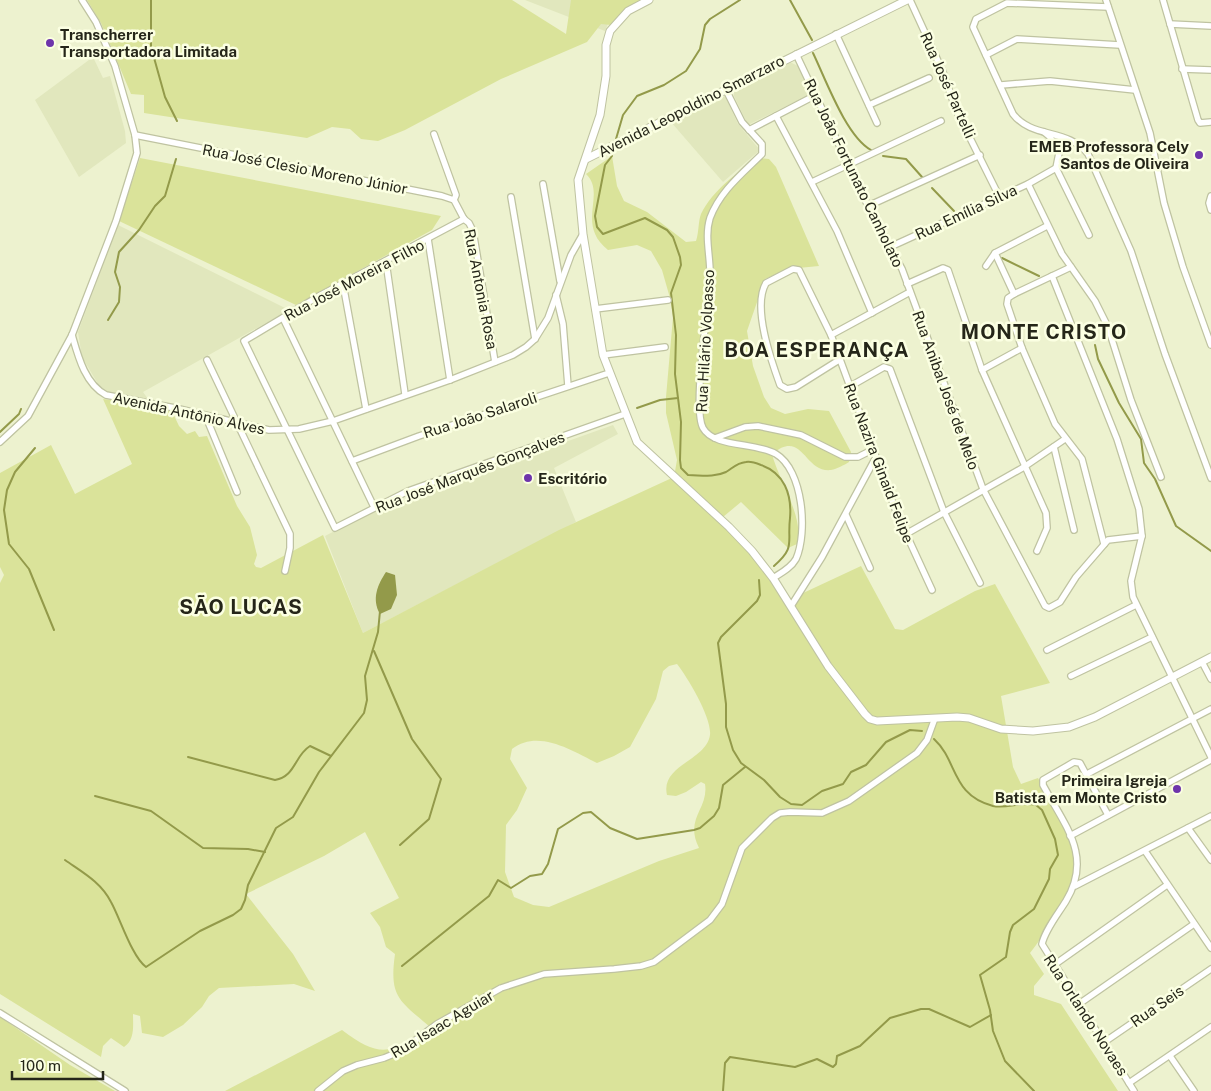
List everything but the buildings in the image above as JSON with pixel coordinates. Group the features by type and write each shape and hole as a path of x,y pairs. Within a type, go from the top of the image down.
{"street":[{"path":"0,442 28,416 72,334 116,221 135,164 137,153 135,135 107,44 82,0"},
{"path":"586,159 603,97 606,45 610,31 628,11 649,0"},
{"name":"Avenida Leopoldino Smarzaro","path":"909,0 836,34 586,159 578,180 583,234 594,310 604,355 609,373 637,442 742,539 773,578 828,666 870,719 884,722 935,718"},
{"name":"Rua José Partelli","path":"909,0 942,72 956,110 1000,196"},
{"path":"1106,0 1150,133 1172,233 1211,345"},
{"path":"1163,0 1198,120 1200,123 1211,122"},
{"path":"1108,7 1006,2 976,19 973,27 1013,114 1020,123 1029,128 1065,136 1081,144 1094,166 1125,236 1165,354 1211,478"},
{"path":"1170,24 1211,26"},
{"path":"836,34 877,123"},
{"path":"986,55 1017,39 1120,45"},
{"name":"Rua João Fortunato Canholato","path":"796,54 910,292"},
{"path":"1182,69 1211,70"},
{"path":"869,105 929,78"},
{"path":"1001,85 1050,81 1135,90"},
{"name":"Rua Hilário Volpasso","path":"715,438 703,428 700,416 703,346 710,270 707,233 710,217 729,186 762,154 762,144 742,122 726,90"},
{"path":"749,130 816,95"},
{"path":"776,116 837,231 872,313"},
{"path":"812,182 941,121"},
{"path":"1042,131 1050,137 1059,153 1056,168 1089,235"},
{"path":"434,134 456,195 454,200 464,219"},
{"name":"Rua José Clesio Moreno Júnior","path":"135,135 442,196 454,200"},
{"path":"868,206 980,156"},
{"name":"Rua Emília Silva","path":"890,247 1028,184 1056,168"},
{"path":"543,184 560,281"},
{"path":"1028,184 1062,254 1095,301 1108,327 1131,400 1161,477"},
{"path":"1211,196 1209,199 1211,210"},
{"path":"511,197 535,339"},
{"name":"Rua José Moreira Filho","path":"288,430 244,341 343,284 464,219"},
{"name":"Rua Antonia Rosa","path":"464,219 470,223 473,231 495,362"},
{"path":"986,266 995,253 1047,226"},
{"name":"Avenida Antônio Alves","path":"72,334 86,372 100,392 106,395 175,408 269,430 288,430 333,421 405,394 450,380 513,355 535,339 548,318 560,281 583,234"},
{"path":"428,239 450,380"},
{"path":"995,253 1014,294"},
{"path":"386,262 405,394"},
{"path":"1072,267 1014,294 1007,300 1008,308 1022,348 1056,424 1065,439 1082,459 1104,544 1115,537 1142,536"},
{"path":"907,284 943,268 948,270 982,370 1048,521 1037,551"},
{"name":"Rua Nazira Ginaid Felipe","path":"839,360 796,386 783,388 767,344 762,312 762,293 766,283 772,278 798,269 831,335 875,458 906,534 932,590"},
{"path":"1052,276 1117,439 1139,509 1142,536 1131,581 1131,591 1136,605 1211,758 1070,836"},
{"path":"343,284 366,409"},
{"path":"831,335 910,292"},
{"name":"Rua Anibal José de Melo","path":"910,292 964,443 983,489 1036,590 1049,608 1060,602 1076,577 1104,544"},
{"path":"556,293 563,324 568,386"},
{"path":"594,310 668,300"},
{"path":"283,318 374,507"},
{"path":"604,355 665,347"},
{"path":"982,370 1022,348"},
{"path":"207,360 290,534 290,548 285,571"},
{"path":"849,388 884,367 890,369 944,512 980,583"},
{"name":"Rua João Salaroli","path":"352,461 419,436 609,373"},
{"name":"Rua José Marquês Gonçalves","path":"288,430 335,528 408,491 625,414"},
{"path":"206,416 237,492"},
{"path":"715,438 745,427 758,426 801,435 846,457 858,457 872,450"},
{"path":"715,438 756,446 776,454 784,460 797,482 801,499 798,554 792,565 773,578"},
{"path":"906,534 1024,467 1065,439"},
{"path":"1054,447 1074,530"},
{"path":"791,606 846,516 875,458"},
{"path":"846,516 870,568"},
{"path":"1047,650 1136,605"},
{"path":"1071,676 1152,637"},
{"path":"935,718 969,718 1001,729 1017,731 1058,729 1080,724 1095,717 1211,657"},
{"path":"1202,662 1211,679"},
{"path":"1087,774 1211,709"},
{"name":"Rua Isaac Aguiar","path":"318,1091 344,1071 357,1064 384,1058 401,1051 436,1024 501,988 544,974 642,966 654,962 710,920 722,904 742,848 772,818 780,813 822,813 849,801 917,753 927,740 935,718"},
{"path":"1075,886 1078,864 1070,836 1043,785 1043,780 1074,762 1080,763 1108,815"},
{"path":"1075,886 1211,816"},
{"path":"1188,828 1211,860"},
{"path":"1145,851 1211,948"},
{"path":"1054,965 1167,884"},
{"name":"Rua Orlando Novaes","path":"1075,886 1043,939 1042,948 1134,1091"},
{"path":"1079,1004 1194,924"},
{"name":"Rua Seis","path":"1103,1043 1211,969"},
{"path":"0,1012 124,1091"},
{"path":"1129,1084 1211,1027"},
{"path":"1170,1056 1194,1091"}],"shaded area":[{"path":"87,0 512,0 566,34 571,0 644,0 611,25 601,24 587,42 501,79 405,130 378,141 361,139 350,129 332,127 307,138 144,113 144,95 131,94 101,23"},
{"path":"525,0 613,0 612,14 605,31"},
{"path":"93,57 103,78 110,76 125,131 126,143 79,177 35,100"},
{"path":"790,62 800,67 813,93 748,125 734,96 734,91"},
{"path":"725,96 738,124 760,150 723,182 671,122"},
{"path":"612,156 617,186 624,201 647,212 686,242 696,241 700,217 706,205 719,189 734,176 760,158 769,159 776,167 819,266 788,269 765,279 747,331 753,366 764,397 771,408 785,414 808,409 829,411 851,452 849,462 831,470 822,469 815,465 797,448 791,446 782,447 772,454 794,511 797,522 797,544 788,548 741,502 723,517 786,601 861,566 895,629 903,630 975,591 995,584 1050,683 1001,696 1013,767 1021,784 1038,778 1066,829 1076,862 1066,895 1043,935 1030,953 1044,974 1034,986 1034,995 1061,1004 1118,1091 225,1091 342,1030 367,1046 387,1050 406,1043 430,1027 404,1003 395,989 395,954 386,947 380,927 370,913 399,898 365,832 324,856 246,894 293,954 315,991 294,984 219,988 209,996 202,1007 183,1025 163,1037 142,1033 140,1016 133,1014 133,1032 128,1044 124,1047 111,1038 103,1046 101,1057 0,994 0,583 4,575 0,567 0,473 51,445 75,494 132,464 103,399 170,407 179,426 187,434 195,431 199,437 207,436 237,506 250,527 257,555 254,564 256,567 261,568 323,535 363,633 559,530 674,477 677,460 666,413 673,317 662,270 651,251 637,245 608,250 598,240 592,220 594,191 592,182 586,174","holes":["677,664 703,709 710,728 710,735 707,744 701,751 676,770 670,777 667,785 667,795 676,796 701,782 705,784 704,800 695,821 694,829 699,848 659,861 549,907 533,905 514,897 505,872 506,825 517,810 527,788 510,759 512,749 522,743 543,741 566,748 597,763 614,756 630,747 656,699 663,671 669,666"]},
{"path":"140,158 441,216 432,230 296,305 119,221"},
{"path":"118,225 289,310 143,392 148,399 106,392 101,389 82,357 78,332"},
{"path":"613,425 618,434 554,468 576,522 363,633 325,536 375,510"},
{"path":"386,572 395,575 397,595 391,609 380,614 377,608 376,597 380,582"},
{"path":"0,1017 70,1065 115,1091 0,1091"}],"waterway":[{"path":"151,0 151,47 165,97 177,121"},
{"path":"616,139 623,115 637,96 664,85 686,71 700,49 705,25 710,19 740,0"},
{"path":"790,0 812,40"},
{"path":"813,53 845,120 853,133 871,150"},
{"path":"612,156 605,165 595,216 597,227 603,234 645,218 667,230 673,237 680,257 681,265 671,293 676,335 675,374 681,422 681,468 688,475 712,476 726,472 740,463 750,462 761,465 776,473 788,493 790,509 788,549 781,560 774,566"},
{"path":"883,156 906,159 922,177"},
{"path":"108,320 119,302 120,287 115,272 119,252 165,196 176,159"},
{"path":"932,188 954,211"},
{"path":"1002,258 1039,276"},
{"path":"1095,345 1098,359 1119,403 1141,439 1144,463 1155,479 1176,526 1211,551"},
{"path":"637,408 660,400 678,398"},
{"path":"0,432 19,414 21,409"},
{"path":"35,448 15,472 7,490 4,510 9,544 29,569 54,630"},
{"path":"759,580 760,595 757,601 721,637 718,643 726,704 726,727 733,750 741,763 764,780 780,797 791,804 802,805 822,791 843,784 851,772 866,765 886,742 910,730 922,731"},
{"path":"65,860 91,878 107,895 131,946 146,967 200,931 233,915 241,909 248,885 276,828 293,817 319,772 364,713 367,700 365,676 378,632 380,611"},
{"path":"374,651 412,739 441,779 429,819 400,845"},
{"path":"934,739 942,748 962,786 969,794 979,801 998,807 1025,804 1036,805 1042,810 1055,839 1058,855 1050,869 1049,879 1034,909 1013,925 1006,957 980,975 990,1010 993,1031 1005,1061 1034,1091"},
{"path":"188,757 275,780 287,774 310,746 331,756"},
{"path":"402,966 489,896 498,880 511,888 530,876 542,874 548,864 558,829 583,813 591,812 610,828 637,839 694,830 700,828 714,816 719,808 723,785 745,767"},
{"path":"95,796 151,811 203,848 248,849 265,852"},
{"path":"723,1091 725,1063 730,1057 795,1067 817,1059 833,1067 836,1064 837,1056 860,1046 890,1018 921,1009 929,1009 970,1027 991,1015"}],"place":[{"name":"Transcherrer Transportadora Limitada","path":"50,43"},
{"name":"EMEB Professora Cely Santos de Oliveira","path":"1199,155"},
{"name":"Escritório","path":"528,478"},
{"name":"Primeira Igreja Batista em Monte Cristo","path":"1177,789"}],"district":[{"name":"MONTE CRISTO","path":"1044,332"},
{"name":"BOA ESPERANÇA","path":"817,350"},
{"name":"SÃO LUCAS","path":"241,607"}]}
